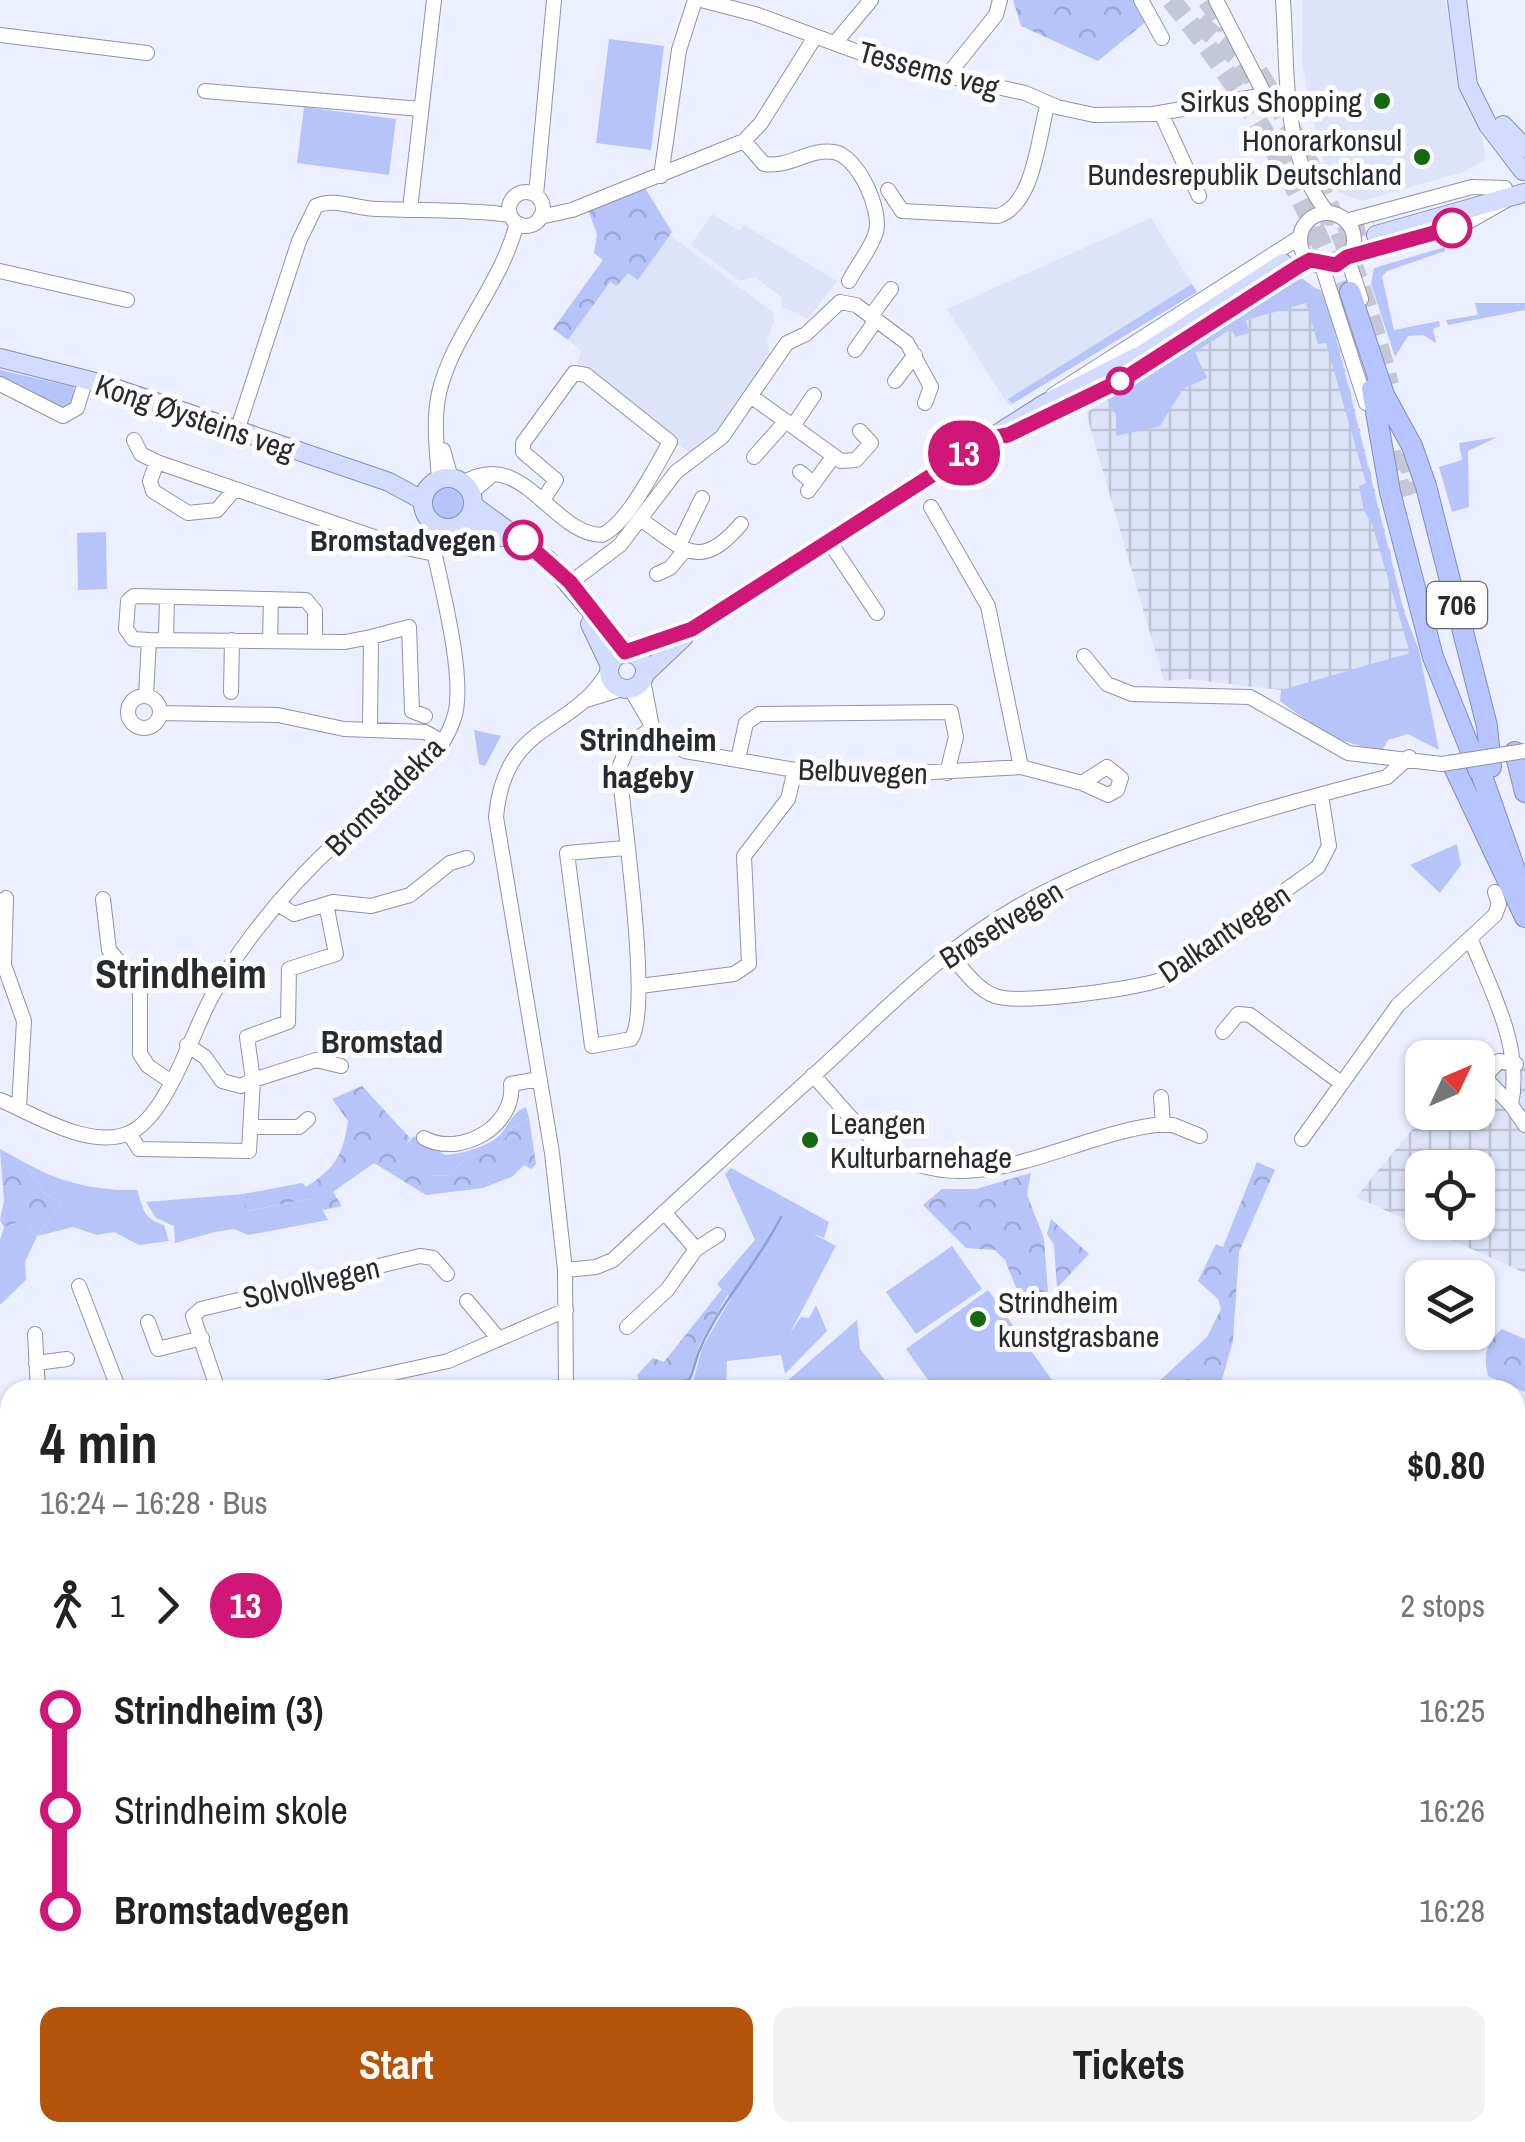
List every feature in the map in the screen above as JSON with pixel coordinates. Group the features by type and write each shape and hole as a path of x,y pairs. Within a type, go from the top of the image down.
{"highway":[{"name":"706","path":"1485,769 1484,710 1412,446 1384,395 1346,293 1374,396 1384,460 1433,657 1525,861"},
{"name":"706","path":"1410,495 1485,769 1525,898"},
{"path":"1520,751 1525,792"},
{"path":"1447,764 1525,917"}],"main road":[{"path":"1375,229 1518,185 1477,106 1465,66 1457,0"},
{"path":"1465,66 1489,108 1525,148"},
{"path":"990,438 1008,435 1076,400 1283,262"},
{"path":"636,683 692,629 1044,404 1136,357"},
{"name":"Kong Øysteins veg","path":"0,358 86,379 449,500 533,548 570,582 628,653 640,658 636,683 613,682 588,620 551,576 449,500"},
{"path":"609,668 628,653 692,629"}],"street":[{"path":"410,209 434,0"},
{"name":"Bromstadekra","path":"129,1134 154,1114 223,978 278,904 443,742 454,721 459,690 434,554 449,500 436,416 443,380 511,250 526,209 536,164 554,0"},
{"path":"661,176 679,50 698,0"},
{"name":"Tessems veg","path":"698,0 946,77 1115,117 1265,95 1216,0"},
{"path":"835,43 870,0"},
{"path":"946,77 996,15 1000,0"},
{"path":"1141,0 1162,38"},
{"path":"1044,404 1070,380 1125,351 1300,237 1310,219 1307,182 1288,100 1283,0"},
{"path":"0,35 147,53"},
{"path":"236,431 311,211 328,202 410,209 572,210 744,141 761,123 815,37"},
{"path":"205,91 246,91 421,110"},
{"path":"888,190 902,211 998,216 1008,212 1024,194 1048,103"},
{"path":"1161,113 1200,196"},
{"path":"744,141 764,164 787,164 831,152 843,155 857,170 875,210 877,228 848,281"},
{"path":"1307,182 1328,213 1346,221 1472,187 1518,185"},
{"path":"1076,400 1122,380 1316,263 1461,226 1489,214 1518,185"},
{"path":"1310,219 1328,213"},
{"path":"1346,221 1353,238 1347,257"},
{"path":"1300,237 1316,263"},
{"name":"706","path":"1347,257 1412,446"},
{"name":"706","path":"1316,263 1384,460"},
{"path":"0,271 128,300"},
{"path":"855,350 891,289"},
{"path":"570,582 613,552 676,472 717,442 787,343 806,334 837,304 851,302 908,344 932,390 926,402"},
{"path":"895,381 915,356"},
{"path":"449,500 492,475 510,478 592,535 606,534 656,469 670,442 618,397 586,375 574,373 523,443 523,452 556,480 543,500"},
{"path":"0,384 63,416 78,408 86,379"},
{"path":"754,457 814,395"},
{"path":"752,397 846,463 861,457 872,440 860,431"},
{"path":"134,440 141,454 157,462 406,548 434,554"},
{"path":"800,472 811,487 833,457"},
{"path":"157,462 150,481 153,492 188,514 218,510 235,489"},
{"path":"657,574 670,568 682,548 702,498"},
{"path":"932,507 988,606 1021,766"},
{"path":"640,519 682,548 714,552 741,524"},
{"path":"829,541 877,613"},
{"path":"315,642 315,611 311,602 134,596 128,601 129,636 149,640 315,642 410,627 412,711 425,716"},
{"path":"166,638 167,597"},
{"path":"270,642 271,599"},
{"path":"370,730 372,636"},
{"path":"146,696 149,640"},
{"path":"231,692 232,640"},
{"path":"1084,656 1107,684 1132,694 1250,696 1340,750 1382,760 1409,757 1447,764 1520,751"},
{"path":"566,1380 565,1270 539,1080 499,840 498,796 512,760 525,742 582,701 609,668"},
{"path":"582,701 636,683 652,727 628,746 619,768 640,986 638,1029 630,1039 592,1046 567,853 625,848"},
{"path":"146,696 156,701 160,713"},
{"path":"146,696 129,706 132,724 150,727 160,713"},
{"path":"738,759 746,723 759,714 951,712 956,737 947,773"},
{"path":"160,713 267,714 370,730 425,732 443,742"},
{"name":"Belbuvegen","path":"652,727 678,749 794,770 863,776 1021,766 1082,783"},
{"name":"Brøsetvegen","path":"565,1270 596,1268 613,1260 949,953 1016,908 1067,882 1386,777 1409,757"},
{"path":"640,986 734,974 749,964 744,856 783,808 794,770"},
{"name":"Dalkantvegen","path":"949,953 978,985 1003,998 1138,987 1160,980 1318,867 1328,846 1321,796"},
{"name":"Bromstadekra","path":"278,904 294,914 326,904 371,906 410,895 450,863 467,858"},
{"path":"1302,1139 1398,1005 1498,910 1494,892"},
{"path":"6,898 4,965 24,1022 19,1108"},
{"path":"103,899 109,950 140,987 140,1054 148,1066 170,1081"},
{"name":"Bromstadekra","path":"251,1127 253,1080 246,1037 288,1022 287,971 338,952 326,904"},
{"path":"1470,940 1516,1064 1511,1104"},
{"path":"1223,1032 1238,1014 1250,1015 1340,1083"},
{"path":"187,1046 204,1057 222,1081 241,1086 316,1060 341,1066"},
{"path":"1516,1064 1499,1061 1488,1072 1488,1080 1525,1125"},
{"path":"814,1075 874,1140 900,1158 935,1170 977,1172 1140,1127 1162,1125 1200,1136"},
{"path":"424,1138 446,1145 483,1135 494,1128 510,1102 511,1084 539,1080"},
{"path":"1161,1097 1162,1125"},
{"path":"0,1100 97,1138 129,1134 140,1150 245,1153 250,1148 251,1127 299,1127 308,1119"},
{"path":"664,1212 696,1249"},
{"path":"628,1326 664,1292 696,1249 718,1235"},
{"name":"Solvollvegen","path":"202,1338 193,1316 200,1309 420,1256 433,1258 448,1274"},
{"path":"79,1286 115,1380"},
{"path":"468,1301 498,1338"},
{"path":"360,1380 448,1361 533,1321 566,1317"},
{"path":"148,1322 158,1348 202,1338 215,1380"},
{"path":"34,1334 37,1380"},
{"path":"36,1363 66,1360"}],"shaded area":[{"name":"Sirkus Shopping","path":"1302,0 1445,0 1460,82 1480,128 1486,159 1463,172 1362,201 1339,193 1328,179 1309,102 1302,61"},
{"path":"712,214 740,231 744,225 837,281 808,319 782,307 781,297 755,277 740,281 691,245"},
{"path":"1151,218 1195,289 1009,406 947,309"},
{"path":"670,235 773,312 774,321 767,340 771,359 726,425 691,454 577,364 581,351 568,340 610,281 628,272 638,279"},
{"path":"1293,280 1326,292 1415,652 1281,690 1187,679 1164,681 1086,413"},
{"path":"1504,1051 1525,1062 1525,1273 1452,1240 1495,1240 1495,1150 1405,1150 1405,1219 1356,1197 1412,1130 1495,1130 1495,1059"}],"green space":[{"path":"1013,0 1136,0 1148,20 1098,61 1021,26"},
{"path":"609,39 664,46 651,150 596,143"},
{"path":"304,107 396,119 389,175 297,163"},
{"path":"642,183 672,232 638,280 628,273 617,286 610,282 568,340 553,329 603,260 594,253 597,234 586,205"},
{"path":"1445,247 1445,251 1387,271 1382,277 1394,330 1439,321 1440,326 1433,329 1436,343 1423,335 1408,336 1395,357 1371,284 1374,268"},
{"path":"1303,279 1322,293 1331,318 1404,612 1419,650 1439,750 1408,734 1388,740 1381,752 1327,736 1280,701 1281,690 1410,653 1372,524 1364,511 1359,486 1366,483 1326,343 1318,344 1306,303 1246,320 1249,333 1236,337 1231,329 1195,352 1207,378 1183,389 1160,426 1116,436 1116,415 1106,397 1121,392 1291,280"},
{"path":"1192,284 1197,292 1012,404 1008,399"},
{"path":"1475,303 1525,303 1525,310 1448,325 1446,320 1478,315"},
{"path":"0,370 74,387 73,404 64,409 0,378"},
{"path":"1497,437 1468,451 1469,507 1452,512 1439,467 1462,460 1459,443"},
{"path":"448,485 461,490 466,503 461,516 448,521 435,516 430,503 435,490"},
{"path":"106,532 107,589 78,590 77,533"},
{"path":"474,730 501,736 485,766 479,764"},
{"path":"1457,844 1461,865 1440,893 1410,865"},
{"path":"362,1086 410,1138 404,1148 429,1176 451,1175 466,1157 497,1150 511,1129 529,1118 536,1164 531,1169 524,1165 513,1176 483,1188 426,1195 374,1163 333,1192 342,1206 323,1210 309,1199 246,1211 243,1194 302,1183 306,1187 331,1167 340,1152 348,1121 332,1099"},
{"path":"526,1107 529,1118 511,1129 497,1151 466,1157 451,1175 429,1176 403,1148 414,1136 445,1155 474,1149 499,1136"},
{"path":"0,1149 22,1161 45,1194 62,1202 37,1236 24,1220 4,1227 0,1220 4,1201"},
{"path":"22,1161 77,1184 137,1190 145,1212 164,1225 169,1241 139,1245 114,1232 97,1235 73,1227 37,1236 62,1202 45,1194"},
{"path":"1257,1162 1275,1170 1239,1252 1233,1341 1222,1380 1160,1380 1207,1337 1221,1309 1218,1299 1198,1281 1216,1244 1223,1247"},
{"path":"731,1168 829,1222 824,1238 812,1233 836,1246 790,1333 801,1317 809,1318 816,1305 827,1331 785,1374 781,1355 727,1361 726,1380 694,1380 702,1348 731,1298 717,1284 755,1240 725,1174"},
{"path":"1031,1173 1027,1194 1044,1239 1048,1292 1019,1295 1005,1260 995,1250 966,1248 923,1205 942,1189 976,1189"},
{"path":"243,1194 247,1211 309,1199 319,1204 328,1220 248,1235 234,1229 175,1243 174,1226 156,1218 146,1202"},
{"path":"1051,1219 1089,1254 1057,1288 1054,1245 1047,1234"},
{"path":"24,1220 37,1236 25,1262 26,1280 0,1305 0,1240 4,1227"},
{"path":"952,1246 982,1289 916,1334 886,1292"},
{"path":"722,1289 728,1294 699,1346 689,1380 639,1380 637,1375 653,1358 664,1362"},
{"name":"Strindheim kunstgrasbane","path":"988,1290 1052,1380 928,1380 906,1349"},
{"path":"857,1320 860,1349 885,1380 788,1380"},
{"path":"1502,1329 1525,1339 1525,1380 1488,1376 1487,1350 1495,1350 1495,1336"}],"waterway":[{"path":"689,1380 718,1315 781,1217"}],"tunnel":[{"path":"1171,0 1225,72 1274,149 1315,230 1349,314"},
{"path":"1207,0 1227,27"},
{"path":"1198,22 1241,61 1254,79"},
{"path":"1258,72 1300,146 1336,223 1366,302 1389,385"},
{"path":"1327,216 1343,223 1350,239 1343,255 1327,262 1311,255 1304,239 1311,223 1327,216"},
{"path":"1347,230 1374,224"},
{"path":"1391,452 1403,497"},
{"path":"1406,452 1416,493"}],"bus line":[{"name":"13","path":"523,540 570,582 625,652 638,652 692,629 990,438 1008,435 1122,380 1310,260 1322,266 1336,265 1347,257 1452,228"}],"place":[{"name":"Sirkus Shopping","path":"1382,101"},
{"name":"Honorarkonsul Bundesrepublik Deutschland","path":"1422,157"},
{"name":"Bromstadvegen","path":"523,540"},
{"name":"Leangen Kulturbarnehage","path":"810,1140"},
{"name":"Strindheim kunstgrasbane","path":"978,1319"}],"district":[{"name":"Strindheim hageby","path":"648,758"},
{"name":"Strindheim","path":"181,973"},
{"name":"Bromstad","path":"382,1041"}]}
